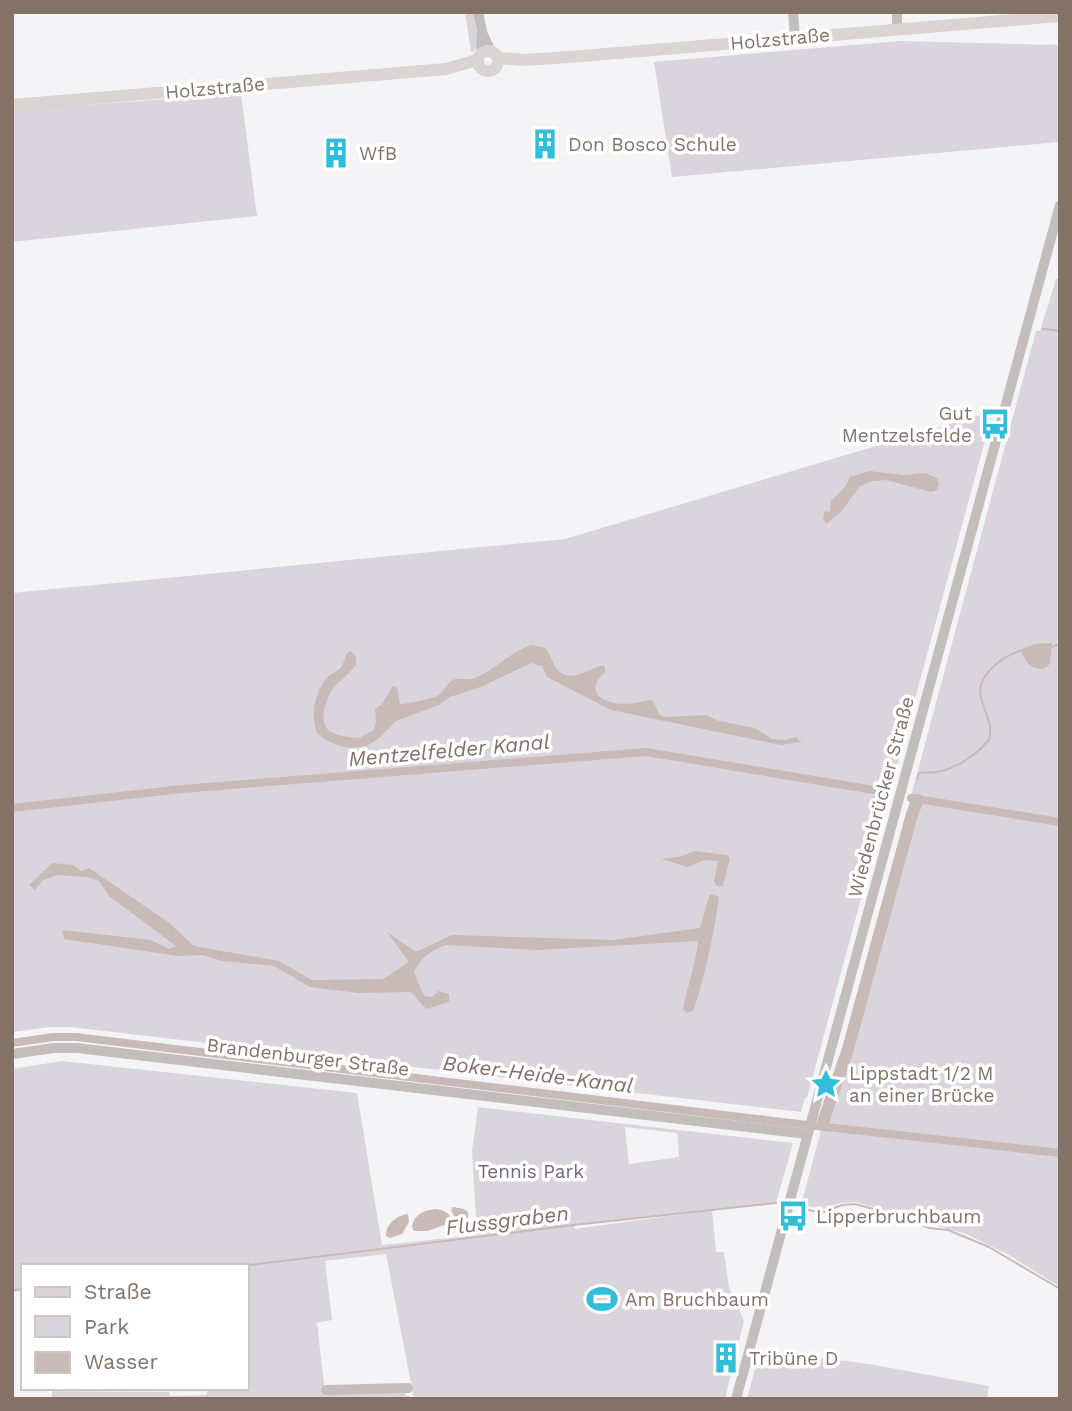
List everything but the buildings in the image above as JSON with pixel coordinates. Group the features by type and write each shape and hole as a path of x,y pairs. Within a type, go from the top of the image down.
{"main road":[{"name":"Holzstraße","path":"12,105 459,66 487,59 524,60 897,29 972,17 1060,16"},
{"name":"Holzstraße","path":"1036,17 1060,24"}],"street":[{"path":"478,12 487,59"},
{"path":"793,12 796,37"},
{"path":"897,12 897,29"},
{"name":"Wiedenbrücker Straße","path":"736,1399 1060,205"},
{"name":"Brandenburger Straße","path":"12,1054 54,1048 77,1048 809,1127"},
{"path":"326,1390 408,1388"}],"green space":[{"path":"465,12 473,12 478,40 474,52 471,52"},
{"path":"900,41 1060,45 1060,142 672,177 654,62"},
{"path":"241,94 257,216 12,242 12,110"},
{"path":"1056,279 1060,279 1060,1287 1009,1255 966,1234 855,1202 839,1203 824,1209 801,1205 1036,331 1040,331"},
{"path":"993,411 801,1112 70,1027 12,1032 12,593 565,539"},
{"name":"Tennis Park","path":"62,1061 357,1093 382,1245 477,1235 472,1151 478,1107 793,1143 776,1203 574,1225 575,1229 712,1210 716,1252 724,1252 729,1287 744,1321 725,1399 414,1399 386,1254 325,1261 332,1320 317,1323 325,1393 404,1391 407,1399 52,1399 52,1391 169,1392 170,1396 207,1395 207,1390 248,1390 248,1264 21,1264 21,1291 12,1292 12,1069","holes":["625,1127 677,1133 679,1157 629,1164"]},
{"path":"760,1350 869,1364 989,1386 987,1399 747,1399"}],"water":[{"path":"869,471 904,475 926,473 937,478 939,484 937,490 931,492 886,480 873,481 860,486 840,513 826,524 823,518 825,511 830,512 831,501 845,487 850,477"},
{"path":"1052,643 1050,664 1043,669 1031,666 1020,650 1035,644"},
{"path":"532,645 545,648 555,667 563,674 576,675 605,666 605,672 595,688 597,694 609,702 627,704 652,700 660,715 665,717 707,715 719,721 755,728 772,739 796,737 801,742 781,745 611,710 547,677 542,666 531,663 483,686 450,697 439,705 396,721 378,739 366,746 340,746 317,733 314,713 318,692 327,678 342,666 350,651 356,656 356,665 329,695 324,709 324,723 331,732 359,738 374,730 375,709 382,704 393,686 397,687 400,704 437,696 453,680 475,678"},
{"path":"694,851 727,855 730,858 723,886 717,886 714,881 718,861 704,860 688,867 661,859 680,857"},
{"path":"52,863 73,865 81,871 89,868 168,922 194,946 279,961 312,980 383,979 409,962 387,932 416,952 452,935 613,940 700,928 709,896 712,894 719,897 698,996 694,1010 687,1013 683,1009 698,941 538,950 445,945 426,955 414,972 424,996 432,997 438,991 449,994 449,1002 426,1009 411,992 358,993 310,987 274,966 222,961 203,955 178,956 64,939 62,930 151,940 169,949 176,946 109,896 99,881 87,877 57,875 43,880 35,890 29,885"},
{"path":"453,1207 468,1212 468,1222 465,1225 458,1223 451,1210"},
{"path":"436,1209 447,1213 450,1223 427,1231 414,1231 413,1223 418,1216"},
{"path":"408,1214 409,1222 402,1234 390,1238 386,1236 392,1221"}],"waterway":[{"path":"1043,329 1060,331"},
{"path":"1052,647 1060,644"},
{"path":"917,779 919,773 958,765 989,740 989,721 980,696 980,687 995,665 1020,651"},
{"name":"Mentzelfelder Kanal","path":"12,808 182,789 646,752 886,792"},
{"name":"Mentzelfelder Kanal","path":"911,798 1060,822"},
{"path":"822,1125 848,1049 918,800"},
{"name":"Boker-Heide-Kanal","path":"12,1043 53,1037 76,1037 1060,1153"},
{"name":"Flussgraben","path":"248,1265 776,1203"},
{"name":"Flussgraben","path":"800,1208 821,1213 842,1205 855,1204 896,1215 929,1228 948,1230 989,1247 1060,1289"},
{"name":"Flussgraben","path":"12,1290 21,1289"}],"place":[{"name":"Don Bosco Schule","path":"545,144"},
{"name":"WfB","path":"336,153"},
{"name":"Gut Mentzelsfelde","path":"995,424"},
{"name":"Lippstadt 1/2 M an einer Brücke","path":"826,1084"},
{"name":"Lipperbruchbaum","path":"793,1216"},
{"name":"Am Bruchbaum","path":"602,1299"},
{"name":"Tribüne D","path":"726,1358"}]}
